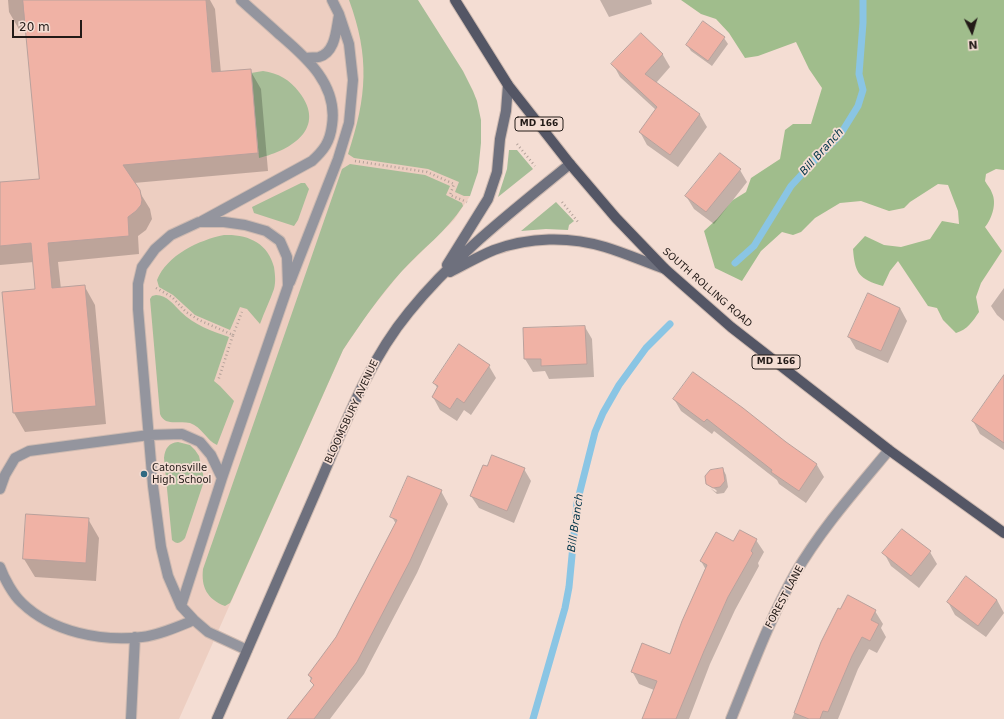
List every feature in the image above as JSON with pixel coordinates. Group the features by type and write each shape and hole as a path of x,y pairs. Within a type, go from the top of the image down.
{"main road":[{"name":"SOUTH ROLLING ROAD","path":"455,0 508,85 570,164 616,218 665,269 731,327 889,450 1003,529"},
{"path":"439,277 488,199 497,172 500,139 506,112 508,85"},
{"name":"BLOOMSBURY AVENUE","path":"217,719 349,414 373,363 408,313 439,277 496,225 570,164"},
{"path":"439,277 493,250 526,241 554,239 604,246 665,269"}],"street":[{"path":"242,0 306,58 321,77 331,99 333,118 331,135 323,152 312,161 289,175 171,235 155,249 142,267 139,280 138,309 153,486 161,547 168,576 181,606 194,620 208,632 247,650"},
{"path":"181,606 222,478 288,286 338,159 349,123 353,80 349,44 339,14 332,0"},
{"path":"306,58 319,57 328,52 334,40 339,14"},
{"path":"199,222 224,222 245,225 266,231 280,241 287,257 288,286"},
{"path":"0,489 5,475 15,458 29,451 149,435 182,434 200,442 211,455 222,478"},
{"name":"FOREST LANE","path":"731,719 763,640 796,574 831,521 889,450"},
{"path":"0,567 4,577 22,603 44,619 70,631 111,638 142,637 160,633 194,620"},
{"path":"131,719 135,637"}],"path":[{"path":"514,141 535,166"},
{"path":"338,159 427,172 454,184 450,194 482,209"},
{"path":"562,202 578,222"},
{"path":"139,280 172,297 186,312 199,320 233,335"},
{"path":"218,381 242,312"}],"shaded area":[{"name":"Catonsville High School","path":"0,0 416,0 470,196 454,220 401,272 368,313 343,350 179,719 0,719"}],"green space":[{"path":"349,0 418,0 463,71 477,101 481,120 481,143 478,172 470,196 464,196 455,192 459,182 428,169 354,158 348,154 359,114 364,77 360,40"},
{"path":"681,0 1004,0 1004,170 996,169 986,174 985,181 993,197 994,206 990,220 985,227 1002,251 981,283 976,297 979,312 967,327 956,333 943,320 937,308 928,306 898,261 890,271 883,286 863,278 857,270 854,257 853,249 865,236 884,245 901,247 930,239 942,221 959,224 958,211 948,185 938,184 910,202 904,208 889,211 861,201 840,203 815,218 801,232 793,235 782,232 761,251 742,281 715,268 704,231 717,219 733,200 746,192 751,178 780,159 785,130 793,124 811,124 822,88 809,69 796,42 758,56 745,58 729,33 716,19 701,14"},
{"path":"263,71 279,75 292,84 307,105 309,116 307,127 302,136 294,143 259,158 251,73"},
{"path":"509,150 517,150 533,169 498,197 507,169"},
{"path":"350,164 425,175 450,186 446,195 462,203 463,206 450,224 394,280 371,309 343,350 232,599 230,603 225,606 214,600 206,592 203,581 203,569 342,169"},
{"path":"301,183 305,183 309,189 298,220 294,226 254,213 252,207"},
{"path":"556,202 574,221 569,225 568,230 546,229 521,231"},
{"path":"224,235 249,238 262,246 271,259 274,267 275,286 260,324 247,309 240,307 230,330 195,315 173,295 159,287 157,280 168,263 176,256 194,245 214,237"},
{"path":"160,295 167,299 186,317 197,324 229,337 214,381 234,401 217,445 194,425 186,422 169,422 162,418 160,414 150,299 152,296"},
{"path":"178,442 190,445 199,456 204,481 185,538 177,543 172,540 164,458 165,451 168,447"}],"building":[{"path":"23,0 206,0 212,72 251,69 258,153 123,165 140,190 142,200 141,205 128,217 129,236 48,243 52,288 85,285 96,406 13,413 2,292 35,289 31,243 0,246 0,182 39,179"},
{"path":"703,21 725,37 708,61 686,45"},
{"path":"641,33 663,54 645,74 700,114 670,155 639,132 657,107 611,64"},
{"path":"720,153 741,169 706,212 685,196"},
{"path":"868,293 900,308 881,351 848,337"},
{"path":"585,326 587,364 541,366 541,359 524,359 523,328"},
{"path":"459,344 490,365 464,403 457,398 450,409 432,397 438,386 433,383"},
{"path":"693,372 817,464 799,491 771,472 772,470 707,419 704,422 673,399"},
{"path":"1004,375 1004,443 972,421"},
{"path":"492,455 525,468 507,511 470,496 483,465 487,466"},
{"path":"723,468 725,481 720,487 713,488 706,484 705,476 710,470"},
{"path":"408,476 442,490 410,561 357,662 314,719 287,719 314,685 310,681 312,678 308,675 336,637 397,520 390,517"},
{"path":"26,514 89,518 86,563 23,559"},
{"path":"902,529 931,551 911,576 882,553"},
{"path":"740,530 757,539 751,551 753,553 728,597 676,719 642,719 657,681 631,672 642,643 670,654 682,621 707,565 700,561 716,532 733,541"},
{"path":"966,576 997,600 978,626 947,602"},
{"path":"848,595 876,610 871,620 879,624 870,641 862,637 852,656 828,712 823,711 820,719 809,719 794,713 821,642 838,608 840,609"}],"waterway":[{"name":"Bill Branch","path":"735,263 754,246 791,186 840,135 858,106 863,90 859,74 863,23 863,0"},
{"name":"Bill Branch","path":"533,719 565,608 569,587 577,503 595,432 603,413 619,385 646,348 670,324"}],"place":[{"name":"Catonsville High School","path":"144,474"}]}
